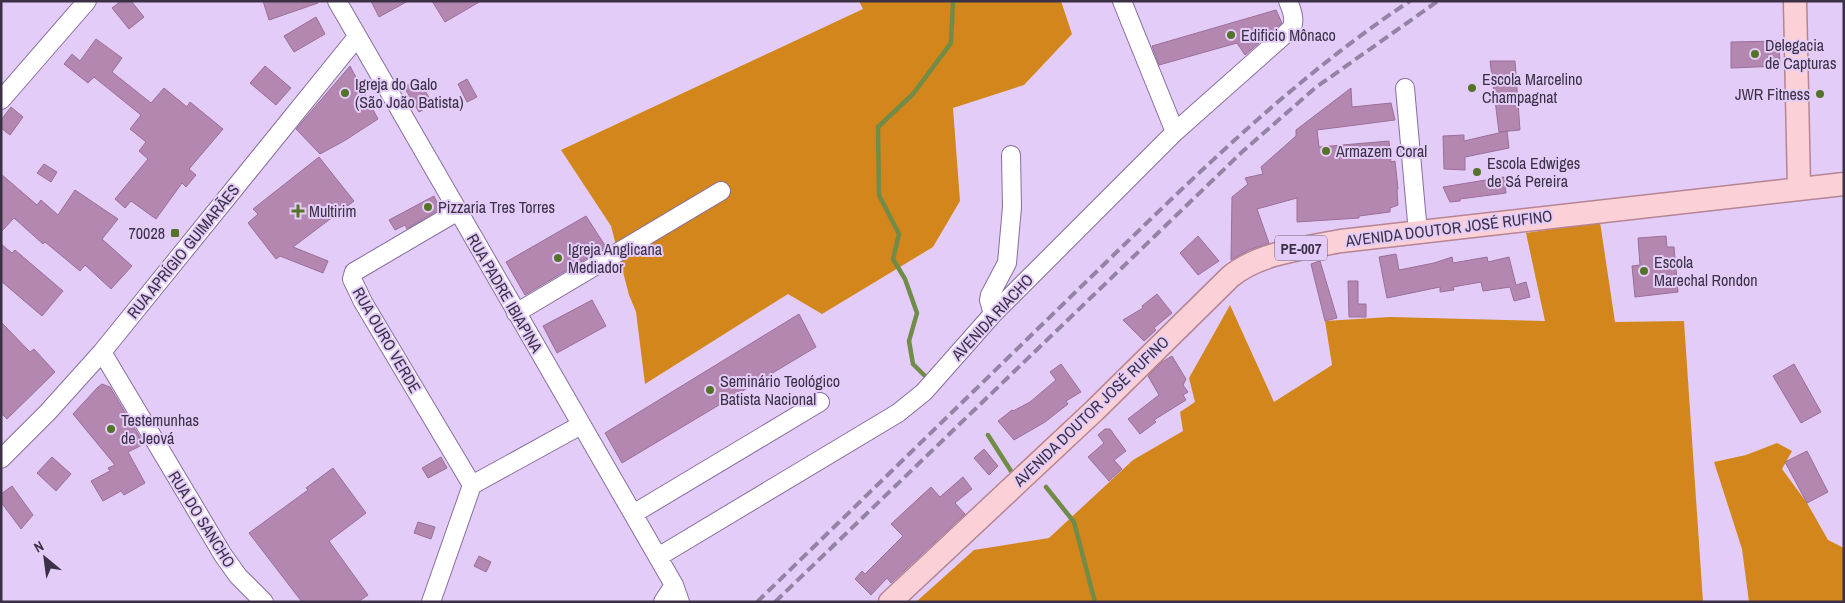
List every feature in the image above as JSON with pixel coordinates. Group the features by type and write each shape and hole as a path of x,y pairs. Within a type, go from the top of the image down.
{"main road":[{"path":"1796,1 1799,188"},
{"name":"AVENIDA DOUTOR JOSÉ RUFINO","path":"890,602 1095,410 1236,272 1258,260 1297,249 1340,241 1844,184"}],"street":[{"name":"RUA PADRE IBIAPINA","path":"337,1 674,585 680,602"},
{"path":"1122,1 1175,132"},
{"name":"AVENIDA RIACHO","path":"658,557 898,413 924,392 993,314 1175,132 1291,29 1294,22 1288,1"},
{"path":"1,100 85,2"},
{"name":"RUA APRÍGIO GUIMARÃES","path":"1,459 48,412 102,352 357,38"},
{"path":"1406,88 1418,233"},
{"path":"993,314 989,300 990,295 1007,263 1009,250 1013,192 1011,155"},
{"path":"516,313 721,191"},
{"name":"RUA OURO VERDE","path":"458,211 354,272 352,279 363,302 472,485"},
{"name":"RUA DO SANCHO","path":"102,352 224,555 238,576 264,602"},
{"path":"633,514 820,402"},
{"path":"431,602 472,485 581,425"},
{"path":"663,602 674,585"}],"shaded area":[{"path":"859,1 1061,1 1072,34 1024,85 953,108 960,201 933,247 822,314 788,294 645,384 636,312 629,295 611,226 561,150 863,9"},
{"path":"1600,222 1615,322 1684,321 1703,602 916,602 974,550 1049,538 1133,460 1183,431 1180,412 1195,402 1189,378 1230,305 1274,402 1332,365 1325,321 1390,317 1545,321 1526,233"},
{"path":"1777,443 1792,451 1782,469 1807,503 1828,540 1844,548 1844,602 1749,602 1742,549 1714,462 1746,455"}],"building":[{"path":"121,1 131,1 144,17 129,29 112,8"},
{"path":"263,1 317,1 318,3 269,20"},
{"path":"371,1 408,1 379,17"},
{"path":"432,1 481,1 445,22"},
{"name":"Edificio Mônaco","path":"1276,10 1282,23 1245,55 1237,43 1159,65 1152,46"},
{"path":"316,17 325,34 294,52 284,36"},
{"path":"96,39 122,58 112,72 151,103 164,88 187,107 190,102 223,129 189,169 196,175 186,187 182,183 156,219 131,201 125,208 115,199 148,159 139,151 146,142 130,129 141,115 94,77 88,83 64,64 72,54 80,61"},
{"name":"Delegacia de Capturas","path":"1779,41 1780,66 1731,68 1731,42"},
{"path":"1490,61 1515,61 1520,130 1499,132"},
{"path":"265,66 291,88 276,105 250,83"},
{"name":"Igreja do Galo (São João Batista)","path":"350,66 378,119 320,154 296,129"},
{"path":"418,79 433,104 419,112 404,87"},
{"path":"467,79 477,97 467,102 458,84"},
{"path":"1351,88 1352,107 1391,103 1395,120 1317,130 1319,147 1389,141 1391,162 1395,161 1398,205 1390,208 1390,212 1359,216 1359,218 1297,222 1297,198 1257,209 1269,243 1249,250 1231,260 1232,197 1248,184 1245,178 1263,174 1261,167 1296,136 1296,130"},
{"path":"11,107 23,117 10,135 1,128 1,120"},
{"path":"1507,131 1509,148 1465,157 1465,170 1444,169 1443,136 1464,135 1464,141"},
{"name":"Multirim","path":"319,157 354,201 293,247 328,261 323,273 280,256 276,259 248,223 258,214 253,209"},
{"path":"44,164 57,172 51,182 37,173"},
{"path":"1,174 37,205 41,200 58,215 75,190 118,219 102,239 132,266 111,289 85,265 80,271 45,242 43,244 14,218 1,232"},
{"path":"1504,177 1506,193 1460,199 1460,201 1450,202 1443,187"},
{"path":"434,196 440,209 407,229 405,225 395,230 389,220"},
{"name":"Igreja Anglicana Mediador","path":"586,216 606,247 525,295 506,262"},
{"path":"1198,236 1219,261 1198,275 1180,253"},
{"name":"Escola Marechal Rondon","path":"1666,236 1667,247 1674,247 1678,292 1635,297 1632,266 1640,265 1638,238"},
{"path":"1,244 12,253 15,250 63,291 42,316 1,281"},
{"path":"1396,254 1399,270 1434,263 1452,257 1453,263 1487,257 1488,262 1509,257 1516,285 1526,282 1530,297 1514,301 1510,287 1483,291 1481,282 1453,287 1454,290 1440,292 1440,287 1387,298 1379,257"},
{"path":"1320,261 1337,318 1325,321 1311,264"},
{"path":"1348,281 1358,281 1358,304 1366,304 1366,317 1349,317"},
{"path":"1157,294 1172,313 1154,328 1156,330 1144,341 1123,320 1143,308 1142,306"},
{"path":"592,300 606,326 557,353 543,326"},
{"name":"Seminário Teológico Batista Nacional","path":"799,314 816,347 622,463 605,433"},
{"path":"1,322 30,352 34,349 55,372 7,419 1,413"},
{"path":"1172,356 1186,379 1183,385 1188,392 1183,395 1186,400 1154,420 1156,422 1140,434 1128,419 1159,395 1148,376 1162,362"},
{"path":"1061,364 1081,392 1066,401 1068,404 1045,422 1014,440 998,421 1012,410 1030,402 1056,380 1050,372"},
{"path":"1794,364 1821,412 1801,423 1773,376"},
{"name":"Testemunhas de Jeová","path":"102,384 110,387 144,444 128,452 145,483 124,495 121,491 103,501 91,481 110,471 108,468 115,465 73,414"},
{"path":"1105,429 1110,429 1126,451 1114,460 1122,469 1109,481 1088,457 1104,443 1098,435"},
{"path":"984,449 998,466 989,475 974,458"},
{"path":"1807,451 1828,492 1807,503 1785,462"},
{"path":"52,457 71,474 56,491 37,473"},
{"path":"441,457 447,468 428,478 422,468"},
{"path":"333,468 366,513 329,541 368,595 358,602 302,602 249,533 308,490 306,488"},
{"path":"963,477 972,489 955,503 965,514 891,583 887,578 871,595 855,579 862,571 865,574 903,536 891,524 931,487 940,497"},
{"path":"12,486 33,515 21,529 1,502 1,494"},
{"path":"418,522 435,527 431,539 414,533"},
{"path":"479,556 491,562 486,572 474,566"}],"waterway":[{"path":"927,378 913,364 909,341 917,313 905,279 893,259 899,234 879,195 878,127 913,94 951,43 953,1"},
{"path":"988,435 1011,471"},
{"path":"1046,487 1074,522 1095,602"}],"railway":[{"path":"757,602 1128,241 1244,132 1324,64 1410,1"},
{"path":"775,602 1242,152 1315,88 1438,1"}],"place":[{"name":"Edificio Mônaco","path":"1231,35"},
{"name":"Delegacia de Capturas","path":"1755,54"},
{"name":"Escola Marcelino Champagnat","path":"1472,88"},
{"name":"Igreja do Galo (São João Batista)","path":"345,93"},
{"name":"JWR Fitness","path":"1820,94"},
{"name":"Armazem Coral","path":"1326,151"},
{"name":"Escola Edwiges de Sá Pereira","path":"1477,172"},
{"name":"Pizzaria Tres Torres","path":"428,207"},
{"name":"Multirim","path":"298,211"},
{"name":"70028","path":"175,233"},
{"name":"Igreja Anglicana Mediador","path":"558,258"},
{"name":"Escola Marechal Rondon","path":"1644,271"},
{"name":"Seminário Teológico Batista Nacional","path":"710,390"},
{"name":"Testemunhas de Jeová","path":"111,429"}]}
